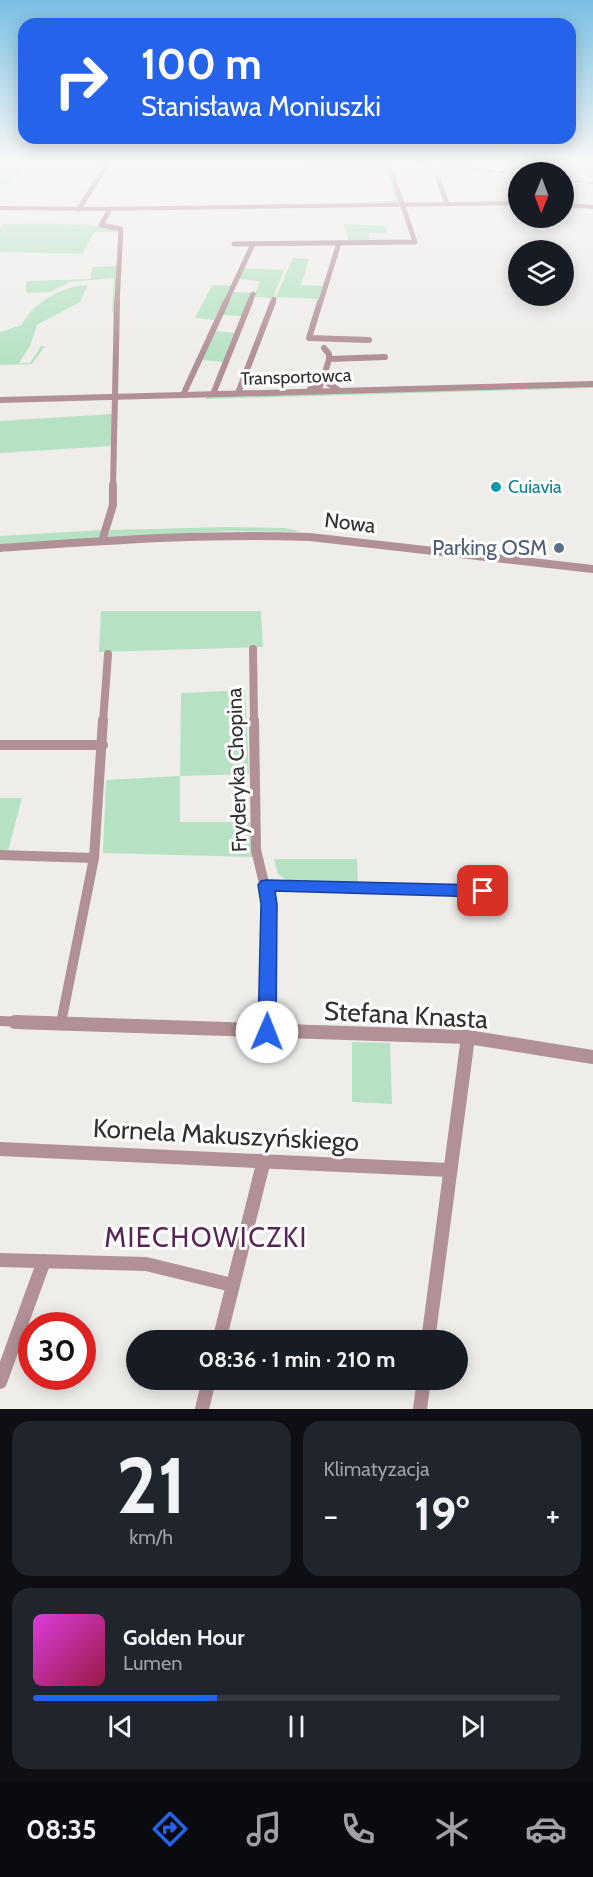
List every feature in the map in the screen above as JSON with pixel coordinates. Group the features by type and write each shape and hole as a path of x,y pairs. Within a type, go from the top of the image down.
{"street":[{"path":"102,541 113,505 121,230 108,227"},
{"path":"234,244 415,242 410,227"},
{"path":"292,392 320,386 323,380 329,354 313,338 309,338 339,243"},
{"path":"183,394 253,244"},
{"path":"213,394 253,294"},
{"path":"238,393 274,298"},
{"path":"313,338 369,340"},
{"path":"324,348 329,339"},
{"path":"329,359 385,357"},
{"path":"323,380 326,384 340,390"},
{"name":"Transportowca","path":"0,400 593,384"},
{"name":"Nowa","path":"0,548 228,534 310,537 593,569"},
{"name":"Fryderyka Chopina","path":"253,650 256,850 269,904 267,1032"},
{"path":"61,1023 94,858 108,654"},
{"path":"0,745 103,745"},
{"path":"0,855 94,858"},
{"path":"266,885 483,891"},
{"name":"Stefana Knasta","path":"0,1021 267,1032 468,1037 593,1057"},
{"path":"430,1330 449,1170 468,1037"},
{"name":"Kornela Makuszyńskiego","path":"0,1149 449,1170"},
{"path":"222,1330 264,1160"},
{"path":"0,1260 146,1264 232,1285"},
{"path":"0,1382 44,1261"},
{"path":"202,1409 207,1390"},
{"path":"420,1409 423,1390"}],"green space":[{"path":"1,227 102,227 117,232 94,232 82,254 0,252"},
{"path":"345,227 385,227 387,233 368,233 369,241 349,242"},
{"path":"293,258 309,259 301,285 323,286 319,299 276,297"},
{"path":"117,266 115,315 112,311 114,278 70,282 50,292 26,293 26,281 91,279 92,267"},
{"path":"243,268 284,270 273,298 254,297 260,281 238,279"},
{"path":"88,285 80,302 37,325 30,346 19,363 30,363 41,346 45,346 32,364 0,365 0,332 22,325 33,309 59,292"},
{"path":"212,285 231,286 214,320 195,318"},
{"path":"233,292 252,293 242,316 221,315"},
{"path":"214,331 235,333 223,362 201,360"},
{"path":"593,385 593,388 206,399 206,396"},
{"path":"112,414 112,446 0,453 0,421"},
{"path":"285,528 302,532 228,531 107,538 110,530"},
{"path":"102,530 100,539 0,546 0,536"},
{"path":"101,611 261,611 263,647 99,652"},
{"path":"245,690 249,774 180,776 181,693"},
{"path":"180,776 180,822 250,822 253,857 103,853 106,780"},
{"path":"0,798 22,798 8,851 0,851"},
{"path":"274,859 357,859 358,884 288,881 278,874"},
{"path":"352,1042 390,1043 392,1104 352,1102"}],"place":[{"name":"Cuiavia","path":"496,487"},
{"name":"Parking OSM","path":"559,548"}],"district":[{"name":"MIECHOWICZKI","path":"206,1238"}],"route":[{"path":"267,1032 269,904 266,885 483,891"}]}
